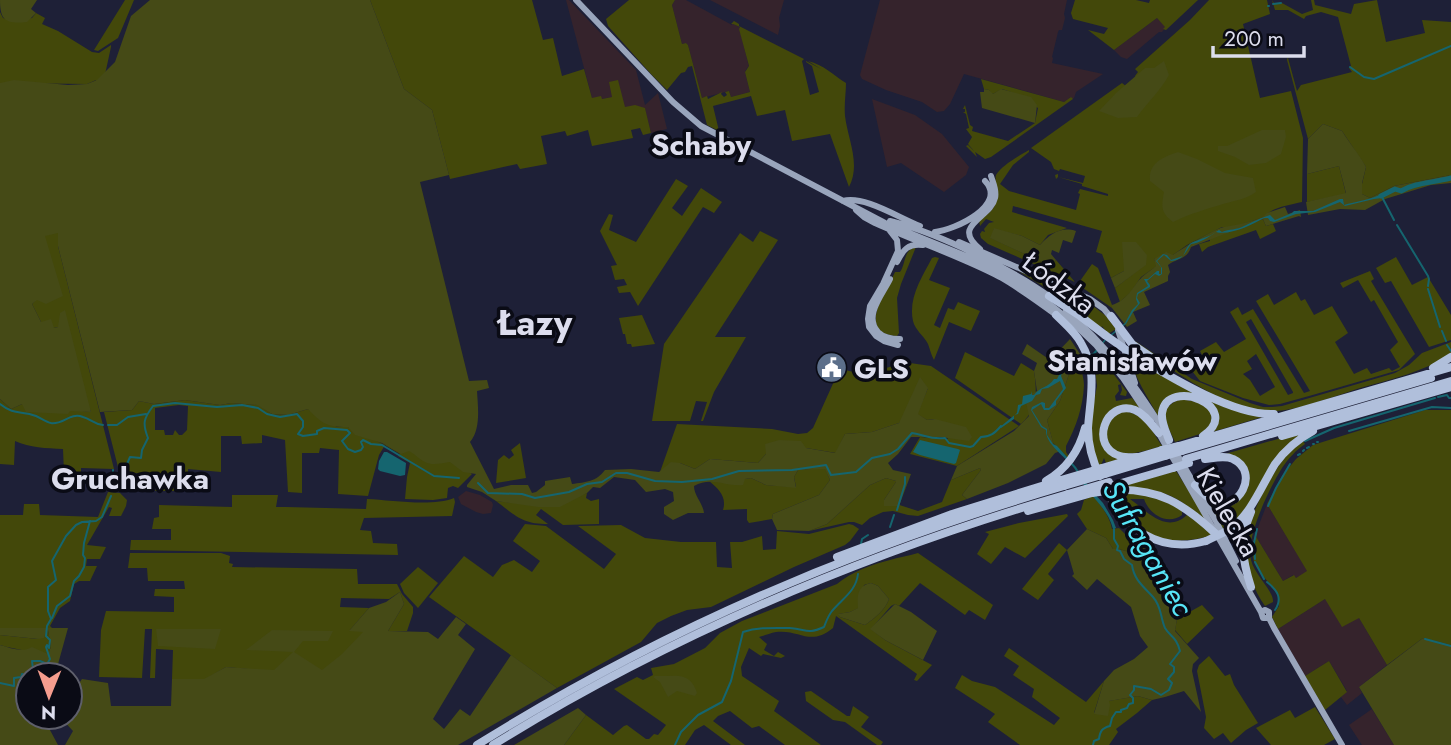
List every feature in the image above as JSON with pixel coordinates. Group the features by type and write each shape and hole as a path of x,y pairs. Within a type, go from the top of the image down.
{"highway":[{"path":"1049,296 1080,316 1100,341 1132,354 1204,393 1252,412 1291,413"},
{"path":"1056,315 1077,337 1088,359 1093,387 1088,435 1092,457 1107,492 1121,515 1139,532 1162,542 1186,545 1206,541 1231,529 1245,514 1277,462 1290,447 1307,434 1335,422"},
{"path":"1111,316 1123,335 1139,349 1204,393"},
{"path":"1417,376 1451,357"},
{"path":"1191,442 1451,367"},
{"path":"1108,480 1451,372"},
{"path":"747,601 769,588 850,552 1020,492 1108,480 1168,459 1451,381"},
{"path":"1205,458 1451,387"},
{"path":"1169,440 1162,412 1172,398 1183,396 1209,404 1215,414 1212,428 1191,442 1184,455"},
{"path":"1063,487 1066,466 1082,441 1090,409"},
{"path":"1159,433 1142,414 1132,409 1119,410 1107,419 1102,435 1108,448 1119,455 1168,459"},
{"path":"1184,455 1229,457 1243,468 1245,474 1245,488 1236,498 1223,503 1210,499 1193,481"},
{"path":"477,745 604,671 747,601 886,544 985,509 1063,487 1092,492 1142,457"},
{"path":"1108,480 1170,499 1194,514 1216,534"},
{"path":"493,745 608,679 705,630 824,577 1063,487"},
{"path":"1251,587 1243,562 1242,544 1247,522 1260,492"}],"main road":[{"name":"Łódzka","path":"576,0 673,102 696,122 890,225 970,257 1016,280 1100,341 1159,433"},
{"path":"935,232 951,229 983,212 991,194 988,178"},
{"path":"1100,341 999,277 864,217 846,203 855,199 866,202 987,253 1090,299 1111,316"},
{"name":"Łódzka","path":"878,219 905,225 952,243 1005,268 1049,296"},
{"path":"971,220 972,241 987,253"},
{"path":"889,229 898,244 894,266"},
{"path":"899,342 881,335 876,329 873,320 876,305 903,251 916,244 929,246"},
{"path":"1123,335 1132,375 1141,394"},
{"name":"Łódzka","path":"1107,354 1141,394 1169,440"},
{"name":"Kielecka","path":"1159,433 1266,615"},
{"name":"Kielecka","path":"1169,440 1220,527 1273,628 1342,745"}],"shaded area":[{"path":"0,0 37,0 31,9 36,13 27,22 6,20 1,13"},
{"path":"125,0 134,0 118,38 98,51 94,50"},
{"path":"150,0 370,0 404,89 432,110 449,175 420,182 469,381 487,380 489,388 477,391 477,425 470,442 494,489 528,485 532,493 545,485 545,481 570,477 572,484 586,482 598,477 605,470 659,472 671,462 695,469 710,459 758,463 766,454 765,444 779,440 801,441 806,448 835,453 845,434 872,432 899,423 920,377 928,388 918,414 927,420 935,419 966,427 972,437 969,441 911,437 888,463 893,470 911,474 899,506 884,506 884,500 896,482 886,478 870,485 827,524 809,531 777,530 772,519 773,514 819,495 830,480 825,469 798,470 794,477 796,488 766,485 751,478 745,479 743,485 700,483 694,486 694,490 704,513 688,513 673,520 664,514 664,507 674,501 673,492 665,489 646,492 635,480 614,477 600,488 593,487 560,507 496,501 467,487 476,474 463,472 450,462 428,463 409,451 401,454 382,443 355,435 348,427 325,424 308,409 288,415 272,414 257,405 220,405 185,400 154,404 139,401 132,410 100,412 58,246 58,233 45,236 63,296 46,304 37,300 32,304 41,322 51,319 54,328 58,327 60,313 65,310 91,412 26,412 22,404 11,409 0,399 0,83 14,80 68,85 87,84 97,80 115,62 131,16"},
{"path":"370,0 532,0 543,40 553,38 562,76 584,69 592,98 601,96 602,99 612,97 609,82 618,80 625,107 635,105 645,108 651,133 643,135 640,128 631,130 633,138 592,146 588,130 567,136 565,131 541,136 547,164 520,169 517,164 450,179 432,110 404,89"},
{"path":"566,0 569,0 636,70 645,105 658,93 667,129 651,133 645,109 625,107 612,97 592,98"},
{"path":"629,0 675,0 672,5 682,44 688,45 702,98 707,96 708,99 722,92 724,97 727,95 725,92 729,91 731,97 750,92 745,72 749,66 740,27 731,24 734,21 804,59 802,61 810,95 819,92 812,66 806,61 824,68 846,83 845,116 854,161 849,187 830,134 792,141 785,110 757,116 751,96 713,106 719,131 707,125 692,66 681,73 667,90 608,26 606,19"},
{"path":"675,0 686,0 741,28 749,67 745,72 750,92 731,97 729,91 702,98 688,45 682,44 672,5"},
{"path":"710,0 784,0 778,35"},
{"path":"880,0 1067,0 1065,18 1062,30 1058,32 1052,63 1103,74 1076,92 1074,98 1064,102 964,74 950,104 944,111 937,112 922,102 862,79 860,75"},
{"path":"1075,0 1136,0 1149,3 1150,0 1198,0 1166,30 1157,18 1114,50 1088,30 1104,34 1108,28 1073,19 1071,13"},
{"path":"1209,0 1267,0 1270,14 1243,24 1260,98 1291,91 1303,138 1302,202 1276,209 1264,217 1231,228 1222,227 1173,255 1154,259 1157,266 1141,277 1120,302 1115,288 1146,264 1124,263 1124,271 1111,278 1102,254 1096,252 1102,231 1013,206 1012,212 1067,228 1048,235 1040,245 1022,236 994,229 991,238 1042,262 1053,264 1056,260 1075,282 988,244 981,238 982,231 985,232 984,229 989,223 994,222 986,219 980,226 979,220 992,210 996,203 996,175 1006,164 1029,150 1013,165 1000,184 1009,191 1076,210 1080,189 1108,196 1058,177 1083,183 1085,176 1054,169 1051,162 1031,148 1122,83 1127,87 1137,79 1135,76 1138,72 1135,69"},
{"path":"1272,0 1302,14 1313,10 1311,0 1314,0 1315,5 1351,14 1354,4 1377,0 1386,42 1425,33 1422,20 1451,22 1451,175 1394,186 1370,198 1362,194 1366,167 1342,131 1323,124 1308,139 1287,60 1288,56 1290,55 1288,58 1297,91 1301,85 1352,72 1338,17 1321,12 1304,19 1288,10 1275,10"},
{"path":"0,12 3,18 13,21 32,18 36,13 45,18 42,24 92,52 99,53 111,45 60,226 58,246 114,469 81,468 81,472 64,473 63,449 32,446 15,441 14,465 0,464 0,399 11,409 22,404 91,412 58,327 41,322 32,304 36,300 45,236 96,80 87,84 0,83"},
{"path":"1157,18 1166,27 1127,59 1114,50"},
{"path":"1164,61 1169,75 1137,117 1118,118 1099,111 1145,68 1154,68"},
{"path":"981,79 1064,102 1071,97 1073,99 985,159 975,152 977,157 966,146 974,151 968,144 972,137 966,129 969,128 966,114 963,112 965,105 972,131 1008,141 1035,123 1038,108 1014,93 1002,89 993,94 984,89"},
{"path":"984,89 993,94 1001,89 1031,97 1037,105 1035,123 982,108 980,92 984,92"},
{"path":"872,99 915,115 942,134 969,167 966,175 944,192 901,163 887,167"},
{"path":"1323,124 1342,131 1366,167 1362,194 1370,198 1394,186 1451,175 1451,183 1431,185 1385,199 1365,210 1340,209 1308,215 1306,202 1346,193 1339,166 1307,174 1308,139"},
{"path":"1262,130 1285,130 1286,137 1281,154 1266,163 1249,165 1218,151 1218,146 1227,146"},
{"path":"1178,152 1225,173 1253,178 1256,192 1173,222 1163,209 1164,192 1150,181 1150,175 1154,165"},
{"path":"1339,166 1346,194 1307,202 1307,174"},
{"path":"676,179 688,186 672,208 682,216 701,188 722,202 714,213 703,207 638,306 630,292 619,293 617,287 627,285 624,279 615,280 611,266 617,265 600,231 609,214 613,215 609,230 636,242"},
{"path":"1384,193 1382,198 1345,206 1340,202 1315,212 1296,214 1274,222 1264,218 1234,231 1216,232 1239,228 1270,215 1275,220 1294,211 1313,211 1340,199 1343,199 1344,205"},
{"path":"1285,207 1288,214 1300,210 1301,217 1266,226 1263,219 1191,247 1184,257 1168,265 1168,281 1144,292 1150,305 1133,312 1137,321 1127,327 1112,308 1112,305 1126,297 1142,277 1156,266 1154,259 1166,252 1173,255 1219,228 1263,217"},
{"path":"1263,219 1266,226 1273,224 1276,231 1260,239 1256,230 1208,247 1202,252 1199,244 1210,241 1210,238"},
{"path":"994,228 1022,236 1040,245 1056,232 1076,231 1072,243 1063,240 1059,253 1052,250 1051,254 1056,260 1053,264 1042,262 990,238"},
{"path":"760,231 778,240 715,337 746,337 714,392 703,421 707,402 696,401 690,421 652,421 664,344 740,233 753,242"},
{"path":"1122,242 1136,242 1147,255 1146,265 1115,288 1111,278 1124,271"},
{"path":"916,247 897,298 899,333 897,336 885,333 878,327 877,310 895,272 900,272 907,254"},
{"path":"1163,254 1171,260 1183,256 1171,261 1164,255 1157,261 1162,268 1162,274 1159,276 1155,274 1147,281 1150,287 1138,294 1140,303 1126,324 1106,340 1096,353 1064,368 1061,376 1066,388 1056,405 1049,410 1044,410 1041,404 1032,410 1047,429 1047,435 1031,410 1042,402 1045,403 1045,408 1049,408 1063,389 1060,381 1042,389 1032,401 1021,406 1015,415 1018,405 1022,404 1023,396 1031,394 1031,391 1034,395 1054,379 1057,379 1063,367 1093,353 1105,339 1125,323 1138,304 1137,293 1148,286 1144,279 1157,271 1161,274 1161,267 1156,261"},
{"path":"935,257 939,258 929,280 950,288 934,325 940,328 948,308 954,310 958,302 980,311 971,331 949,322 934,360 928,344 914,324 912,304 917,288"},
{"path":"1396,257 1412,285 1428,277 1451,315 1451,340 1429,347 1391,281 1385,283 1376,268"},
{"path":"1092,264 1098,268 1112,308 1080,286 1080,281"},
{"path":"1018,271 1089,303 1106,316 1116,329 1108,334 1102,326 1101,328"},
{"path":"1370,271 1374,279 1371,281 1415,354 1399,370 1269,405 1200,381 1188,366 1203,357 1200,351 1216,342 1224,352 1246,339 1230,312 1238,307 1242,315 1253,309 1304,393 1310,391 1256,301 1268,294 1274,305 1296,292 1301,301 1305,299 1314,315 1332,306 1348,333 1335,342 1354,374 1367,368 1371,374 1400,367 1390,350 1398,342 1374,300 1371,302 1358,280 1343,288 1340,283","holes":["1251,319 1293,392 1293,393 1288,395 1246,322","1256,354 1275,387 1260,396 1243,374 1252,369 1247,361"]},
{"path":"642,315 655,344 632,347 627,344 619,318"},
{"path":"1070,339 1080,354 1070,371 1060,401 1047,420 1058,452 1046,464 967,499 962,495 981,470 980,468 951,480 957,466 1014,431 1029,416 1025,397 1037,391 1034,371 1037,363 1022,354 1027,344 1050,360"},
{"path":"1135,341 1192,379 1263,407 1282,406 1395,373 1422,353 1451,342 1451,354 1407,374 1308,405 1277,411 1242,406 1224,399 1188,380 1141,349"},
{"path":"965,352 1014,376 1021,363 1034,371 1035,399 1031,412 1021,424 955,378"},
{"path":"1080,354 1083,393 1078,417 1066,446 1069,459 1053,443 1047,420 1060,401 1070,371"},
{"path":"1129,355 1262,417 1212,432 1217,412 1214,407 1200,398 1176,395 1158,416 1138,379"},
{"path":"1100,356 1121,384 1118,385 1116,401 1132,398 1143,411 1123,407 1100,432 1120,459 1106,463 1104,458 1098,466 1091,443 1097,367 1093,362"},
{"path":"903,362 931,366 1019,426 957,466 910,454 920,437 948,439 935,419 927,420 917,414 928,388 899,423 872,432 845,434 836,453 806,448 766,454 758,463 710,459 695,469 680,463 660,472 677,424 807,433 813,428 840,368 864,372"},
{"path":"1121,384 1127,392 1126,396 1120,395"},
{"path":"1181,399 1202,403 1211,410 1212,423 1203,433 1175,442 1165,417 1168,407"},
{"path":"185,400 220,405 258,405 272,414 288,415 308,409 337,427 348,427 385,445 379,455 368,496 338,494 339,450 320,448 319,453 302,453 302,493 288,492 285,440 262,435 262,443 242,444 241,436 221,436 221,472 188,469 188,491 155,491 187,488 187,474 120,475 104,412 132,410 139,401 154,404","holes":["188,406 187,430 182,435 175,430 173,435 165,435 164,430 155,430 155,408"]},
{"path":"1425,410 1451,410 1451,645 1423,638 1387,665 1359,618 1342,627 1325,599 1278,629 1272,617 1279,606 1278,594 1254,562 1255,535 1283,581 1294,575 1296,578 1307,571 1267,504 1282,476 1296,459 1313,445"},
{"path":"1124,411 1143,419 1162,446 1124,454 1112,448 1106,440 1105,430 1114,415"},
{"path":"1014,415 1014,419 1000,427"},
{"path":"396,427 472,474 458,488 448,488 447,498 405,499 410,463 398,456 400,454 385,445"},
{"path":"1309,430 1291,442 1241,516 1223,530 1208,500 1231,504 1248,478 1225,454"},
{"path":"1047,435 1103,503 1116,528 1113,529 1106,513 1074,468 1052,445"},
{"path":"920,440 960,450 956,463 913,452"},
{"path":"1303,441 1305,444 1287,461 1271,487 1252,539 1251,560 1273,598 1273,602 1265,606 1249,572 1245,550 1248,528 1273,475 1286,456"},
{"path":"520,443 526,478 496,483 498,460 504,455 509,459 514,455 511,450"},
{"path":"384,452 406,463 405,475 378,469"},
{"path":"825,468 830,480 819,495 773,514 772,519 749,523 747,509 723,510 724,501 721,494 709,481 726,482 751,478 766,485 796,487 794,477 798,470"},
{"path":"980,468 962,495 967,499 918,516 893,511 883,512 862,525 849,522 809,531 827,524 870,485 886,478 896,482 884,500 918,511 942,502 951,480"},
{"path":"1176,471 1213,529 1177,499 1163,493 1119,487"},
{"path":"466,491 492,502 491,513 476,512 461,504 458,497"},
{"path":"108,492 120,493 127,500 126,506 121,516 109,516 112,508 109,507 87,545 106,547 100,559 87,559 86,566 97,566 90,581 74,584 70,601 60,608 50,626 52,628 0,628 0,515 23,515 24,504 39,504 40,515 98,517"},
{"path":"1121,492 1152,495 1182,509 1182,515 1165,519 1154,514 1144,499 1130,499 1164,522 1190,515 1213,535 1197,539 1167,539 1141,529 1130,520 1112,493 1121,497"},
{"path":"587,493 586,498 591,501 599,499 599,524 563,525 541,509 536,515 548,524 532,523 496,501 515,503"},
{"path":"232,495 278,495 276,507 366,509 367,499 423,503 454,498 455,502 452,516 364,518 360,530 371,531 373,543 397,544 398,555 130,550 131,540 171,540 171,529 152,529 154,518 159,517 159,505 232,507"},
{"path":"1093,496 1102,507 1112,529 1119,528 1146,548 1140,550 1139,555 1113,549 1106,538 1087,529 1077,514 1084,500"},
{"path":"1267,504 1308,572 1296,578 1293,575 1283,581 1255,535"},
{"path":"1067,514 1068,516 1025,558 1005,547 991,564 977,554 989,534 985,532"},
{"path":"525,524 546,526 604,569 616,554 578,526 621,525 645,538 716,542 717,567 732,568 730,542 742,542 762,536 763,550 776,549 777,531 809,534 849,524 859,529 845,545 711,607 687,610 657,623 641,642 557,688 429,597 464,556 493,577 502,565 514,560 532,572 540,561 513,541"},
{"path":"1087,529 1106,538 1113,549 1139,555 1177,619 1175,631 1199,658 1193,664 1192,671 1201,712 1184,691 1152,700 1138,696 1109,701 1108,716 1094,714 1104,681 1114,670 1148,647 1140,636 1131,607 1097,579 1087,590 1072,576 1074,574 1067,550"},
{"path":"1059,543 1067,550 1048,574 1054,580 1038,600 1022,589"},
{"path":"130,553 221,553 230,556 229,563 233,564 232,567 357,569 358,584 397,584 413,607 413,613 407,631 388,631 404,604 400,592 389,599 341,598 340,607 369,608 350,630 364,631 352,679 226,667 204,680 172,679 173,650 156,649 155,678 150,678 152,629 145,629 142,678 99,677 101,630 106,611 174,612 174,597 154,596 155,589 185,589 184,581 148,581 147,568 128,568"},
{"path":"918,553 993,605 985,620 969,610 965,615 920,583 899,606 891,606 871,629 885,640 932,665 917,681 914,680 917,674 836,616 833,628 818,636 774,632 759,637 767,644 764,650 774,656 778,652 785,656 781,658 763,654 761,656 749,648 741,667 742,676 779,701 774,711 821,745 785,745 759,726 752,728 730,711 713,721 745,745 731,745 704,725 695,730 685,745 564,745 586,715 613,735 627,725 646,739 654,734 658,735 666,725 614,689 637,677 643,680 653,675 651,668 674,664 705,648 720,633 742,621 837,584 869,566","holes":["871,583 878,586 889,599 872,620 865,625 840,617 839,614 859,608 864,585"]},
{"path":"418,567 438,583 418,608 404,593 400,584"},
{"path":"871,583 878,586 889,599 876,617 865,625 840,617 838,614 858,608 859,592 863,586"},
{"path":"400,592 404,604 388,631 428,632 438,639 456,617 466,624 458,635 475,649 433,719 444,729 460,709 470,716 511,655 557,688 458,745 65,745 73,731 84,731 84,679 108,683 111,706 171,706 172,679 204,679 226,667 274,670 293,652 246,650 272,630 333,631 328,641 303,641 294,652 322,670 363,632 349,631 369,608 386,602"},
{"path":"1325,599 1359,618 1387,665 1359,687 1362,693 1347,705 1341,697 1347,691 1329,661 1305,676 1278,629"},
{"path":"895,604 937,631 923,660 870,629"},
{"path":"1202,605 1214,618 1187,644 1175,630 1177,619"},
{"path":"0,628 68,628 59,661 14,661 14,731 50,731 58,745 0,745 0,645 20,650 32,647 48,654 51,647 48,630 44,638 38,639 0,635"},
{"path":"156,629 221,629 215,649 158,646"},
{"path":"46,630 51,647 48,655 0,645 0,635 38,639"},
{"path":"1423,638 1451,645 1451,745 1394,745 1359,687"},
{"path":"1009,648 1086,702 1104,681 1094,713 1108,701 1138,696 1152,700 1116,729 1118,732 1109,745 1020,745 988,722 995,714 955,688 962,675 972,681 995,687 1054,725 1060,718 1032,697 1034,689 1013,675 1019,666 1004,656"},
{"path":"1209,656 1225,676 1230,674 1258,723 1231,743 1223,733 1214,739 1204,728 1206,717 1197,671 1199,665"},
{"path":"1329,661 1347,692 1325,710 1305,676"},
{"path":"653,677 686,678 697,693 695,696 677,691 668,697 660,682"},
{"path":"811,691 847,716 850,716 853,706 869,717 861,727 883,742 881,745 877,745 845,722 833,720 806,701 805,692"},
{"path":"1315,707 1335,739 1324,745 1271,745 1256,728 1290,710 1295,718"},
{"path":"578,708 586,715 564,745 514,745"},
{"path":"1372,709 1394,745 1362,745 1349,725"}],"waterway":[{"path":"1273,4 1281,3"},
{"path":"1350,67 1364,77 1374,79 1451,46"},
{"name":"Sufraganiec","path":"1381,196 1395,189 1401,191 1419,184 1451,178"},
{"path":"1382,197 1394,220"},
{"path":"1397,225 1428,276 1428,286"},
{"path":"1428,289 1440,327"},
{"path":"1442,331 1446,341"},
{"path":"1447,345 1451,351"},
{"path":"1438,397 1447,395 1451,398"},
{"path":"1305,441 1334,428 1435,398"},
{"path":"120,469 127,464 130,457 141,458 148,438 145,421 153,406 175,403 217,407 242,405 280,417 297,414 303,421 303,427 298,434 303,436 317,434 317,431 324,428 347,430 350,433 342,441 348,449 355,452 361,450 363,440 382,445 434,476 459,478"},
{"path":"0,404 10,410 31,414 51,423 78,416 103,425"},
{"path":"1349,431 1432,407 1451,408"},
{"path":"108,425 117,425 128,417 146,414"},
{"path":"478,483 488,493 522,494 535,498 602,482 616,473 627,473 655,481 682,482 712,479 739,471 792,470 826,465 831,475 856,472 872,458 890,454 898,449 912,433 945,438 949,443 970,447 981,437 992,434 1001,426"},
{"path":"1268,506 1290,464"},
{"path":"113,470 113,485"},
{"path":"897,510 905,477"},
{"path":"49,661 46,647 47,645 49,648 50,640 46,636 51,619 48,611 48,587 56,580 52,561 66,536 76,525 102,517 111,496"},
{"path":"890,527 894,515"},
{"path":"52,618 57,606 70,596 74,581 84,567 84,543 90,521"},
{"name":"Sufraganiec","path":"1093,745 1102,730 1110,726 1116,712 1121,712 1133,703 1130,695 1134,686 1151,689 1161,695 1169,690 1172,683 1168,679 1174,672 1174,667 1170,664 1180,651 1165,628 1156,601 1137,579 1132,565 1117,550 1114,529"},
{"path":"1255,559 1257,529"},
{"path":"861,544 862,539 868,535"},
{"path":"1255,562 1264,579"},
{"path":"675,745 681,732 698,715 722,702 731,681 743,632 772,628 810,631 824,627 832,611 852,590 858,574"},
{"path":"1267,582 1278,594 1279,602 1275,610"},
{"path":"1425,639 1451,646"},
{"path":"0,683 14,686"}],"place":[{"name":"GLS","path":"831,368"}],"district":[{"name":"Schaby","path":"701,144"},
{"name":"Łazy","path":"535,323"},
{"name":"Stanisławów","path":"1132,360"},
{"name":"Gruchawka","path":"130,478"}]}
